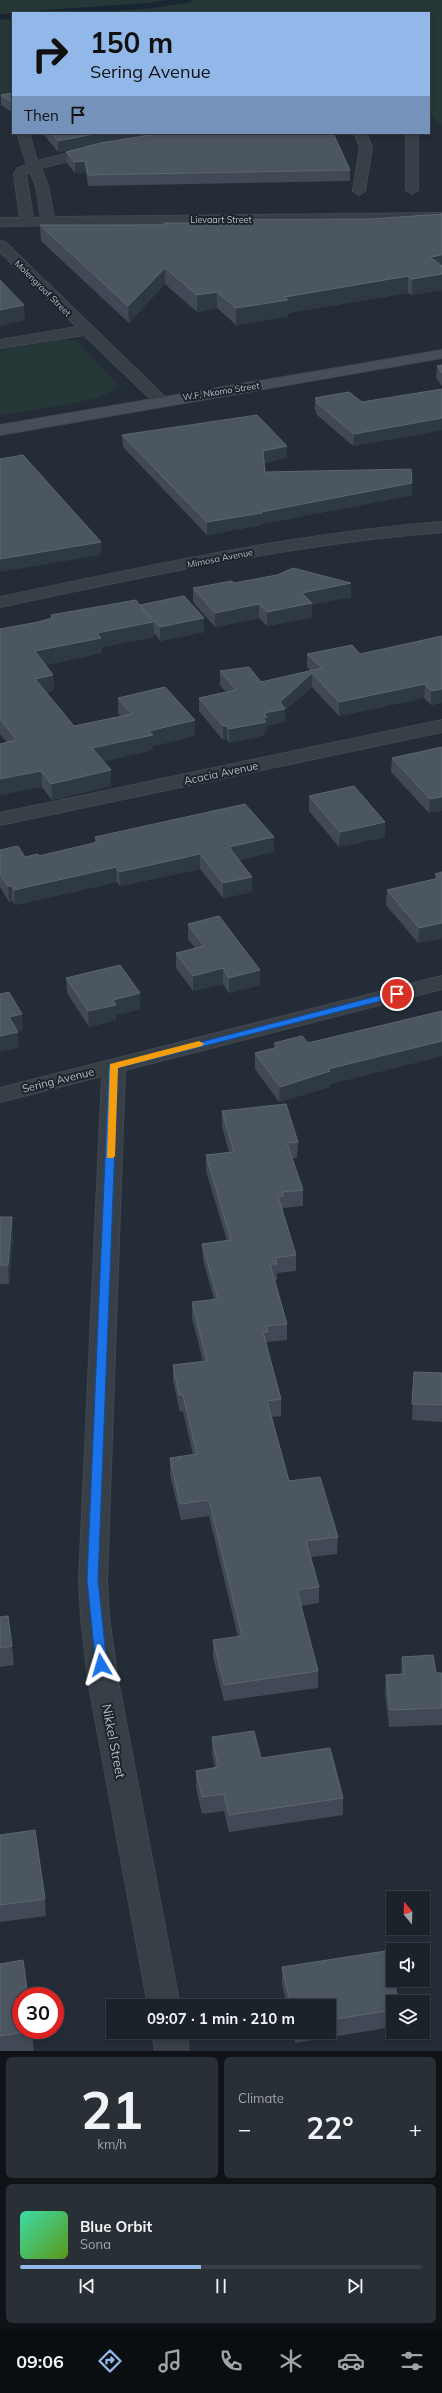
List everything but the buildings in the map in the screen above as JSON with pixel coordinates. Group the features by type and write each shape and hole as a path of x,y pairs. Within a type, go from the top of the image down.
{"main road":[{"name":"W.F. Nkomo Street","path":"0,430 161,401 442,354"}],"street":[{"path":"23,134 29,156 35,165 42,186 48,220"},
{"path":"359,191 366,147 360,134"},
{"path":"412,134 412,190"},
{"path":"27,220 20,174 35,165 71,155 105,149"},
{"name":"Lievaart Street","path":"0,222 27,220 442,217"},
{"name":"Molengraaf Street","path":"0,245 161,401"},
{"name":"Molengraaf Street","path":"0,344 86,330"},
{"name":"Mimosa Avenue","path":"0,602 318,538 382,530 442,527"},
{"name":"Acacia Avenue","path":"0,819 442,726"},
{"name":"Sering Avenue","path":"0,1095 442,982"},
{"name":"Nikkel Street","path":"114,1066 93,1595 103,1680 163,1999"},
{"path":"170,2039 172,2051"}],"shaded area":[{"path":"0,0 442,0 442,125 430,115 430,12 12,12 12,96 0,97"},
{"path":"59,340 77,341 119,385 110,392 81,402 0,415 0,350"}],"waterway":[{"path":"57,12 145,6 189,0"},
{"path":"0,17 12,16"}],"slow traffic":[{"path":"110,1156 114,1066 199,1044"}],"route":[{"path":"101,1665 92,1580 114,1066 397,994"}]}
